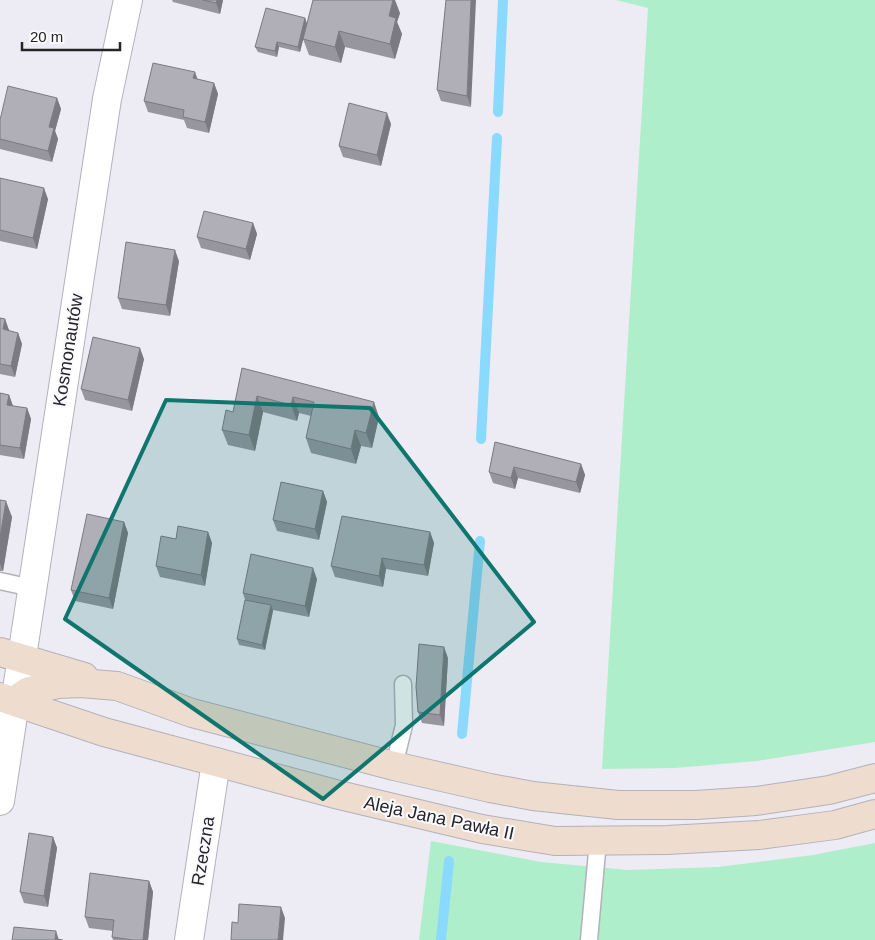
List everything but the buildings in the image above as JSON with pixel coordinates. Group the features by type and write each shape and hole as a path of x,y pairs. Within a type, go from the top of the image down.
{"street":[{"name":"Kosmonautów","path":"0,801 11,655 32,588 107,98 128,0"},
{"path":"11,655 112,686"},
{"path":"7,699 58,684 81,683 117,686 192,713 394,766 524,794 618,805 696,805 756,801 829,790 875,778"},
{"name":"Aleja Jana Pawła II","path":"7,699 104,732 338,795 482,829 555,841 598,842 759,835 835,825 875,814"},
{"path":"192,713 206,726 214,744 216,762"},
{"name":"Rzeczna","path":"189,940 216,762"},
{"path":"338,795 358,793 380,782 394,766"}],"lane":[{"path":"0,581 32,588"},
{"path":"394,766 404,725 403,684"},
{"path":"589,940 598,842"}],"highlighted area":[{"path":"166,400 370,408 534,622 323,799 65,619"}],"green space":[{"path":"616,0 875,0 875,742 757,761 675,768 602,769 648,8"},
{"path":"431,841 541,862 628,870 718,867 813,855 875,843 875,940 419,940"}],"waterway":[{"path":"498,112 503,0"},
{"path":"481,439 497,138"},
{"path":"462,734 480,541"},
{"path":"441,940 449,861"}]}
